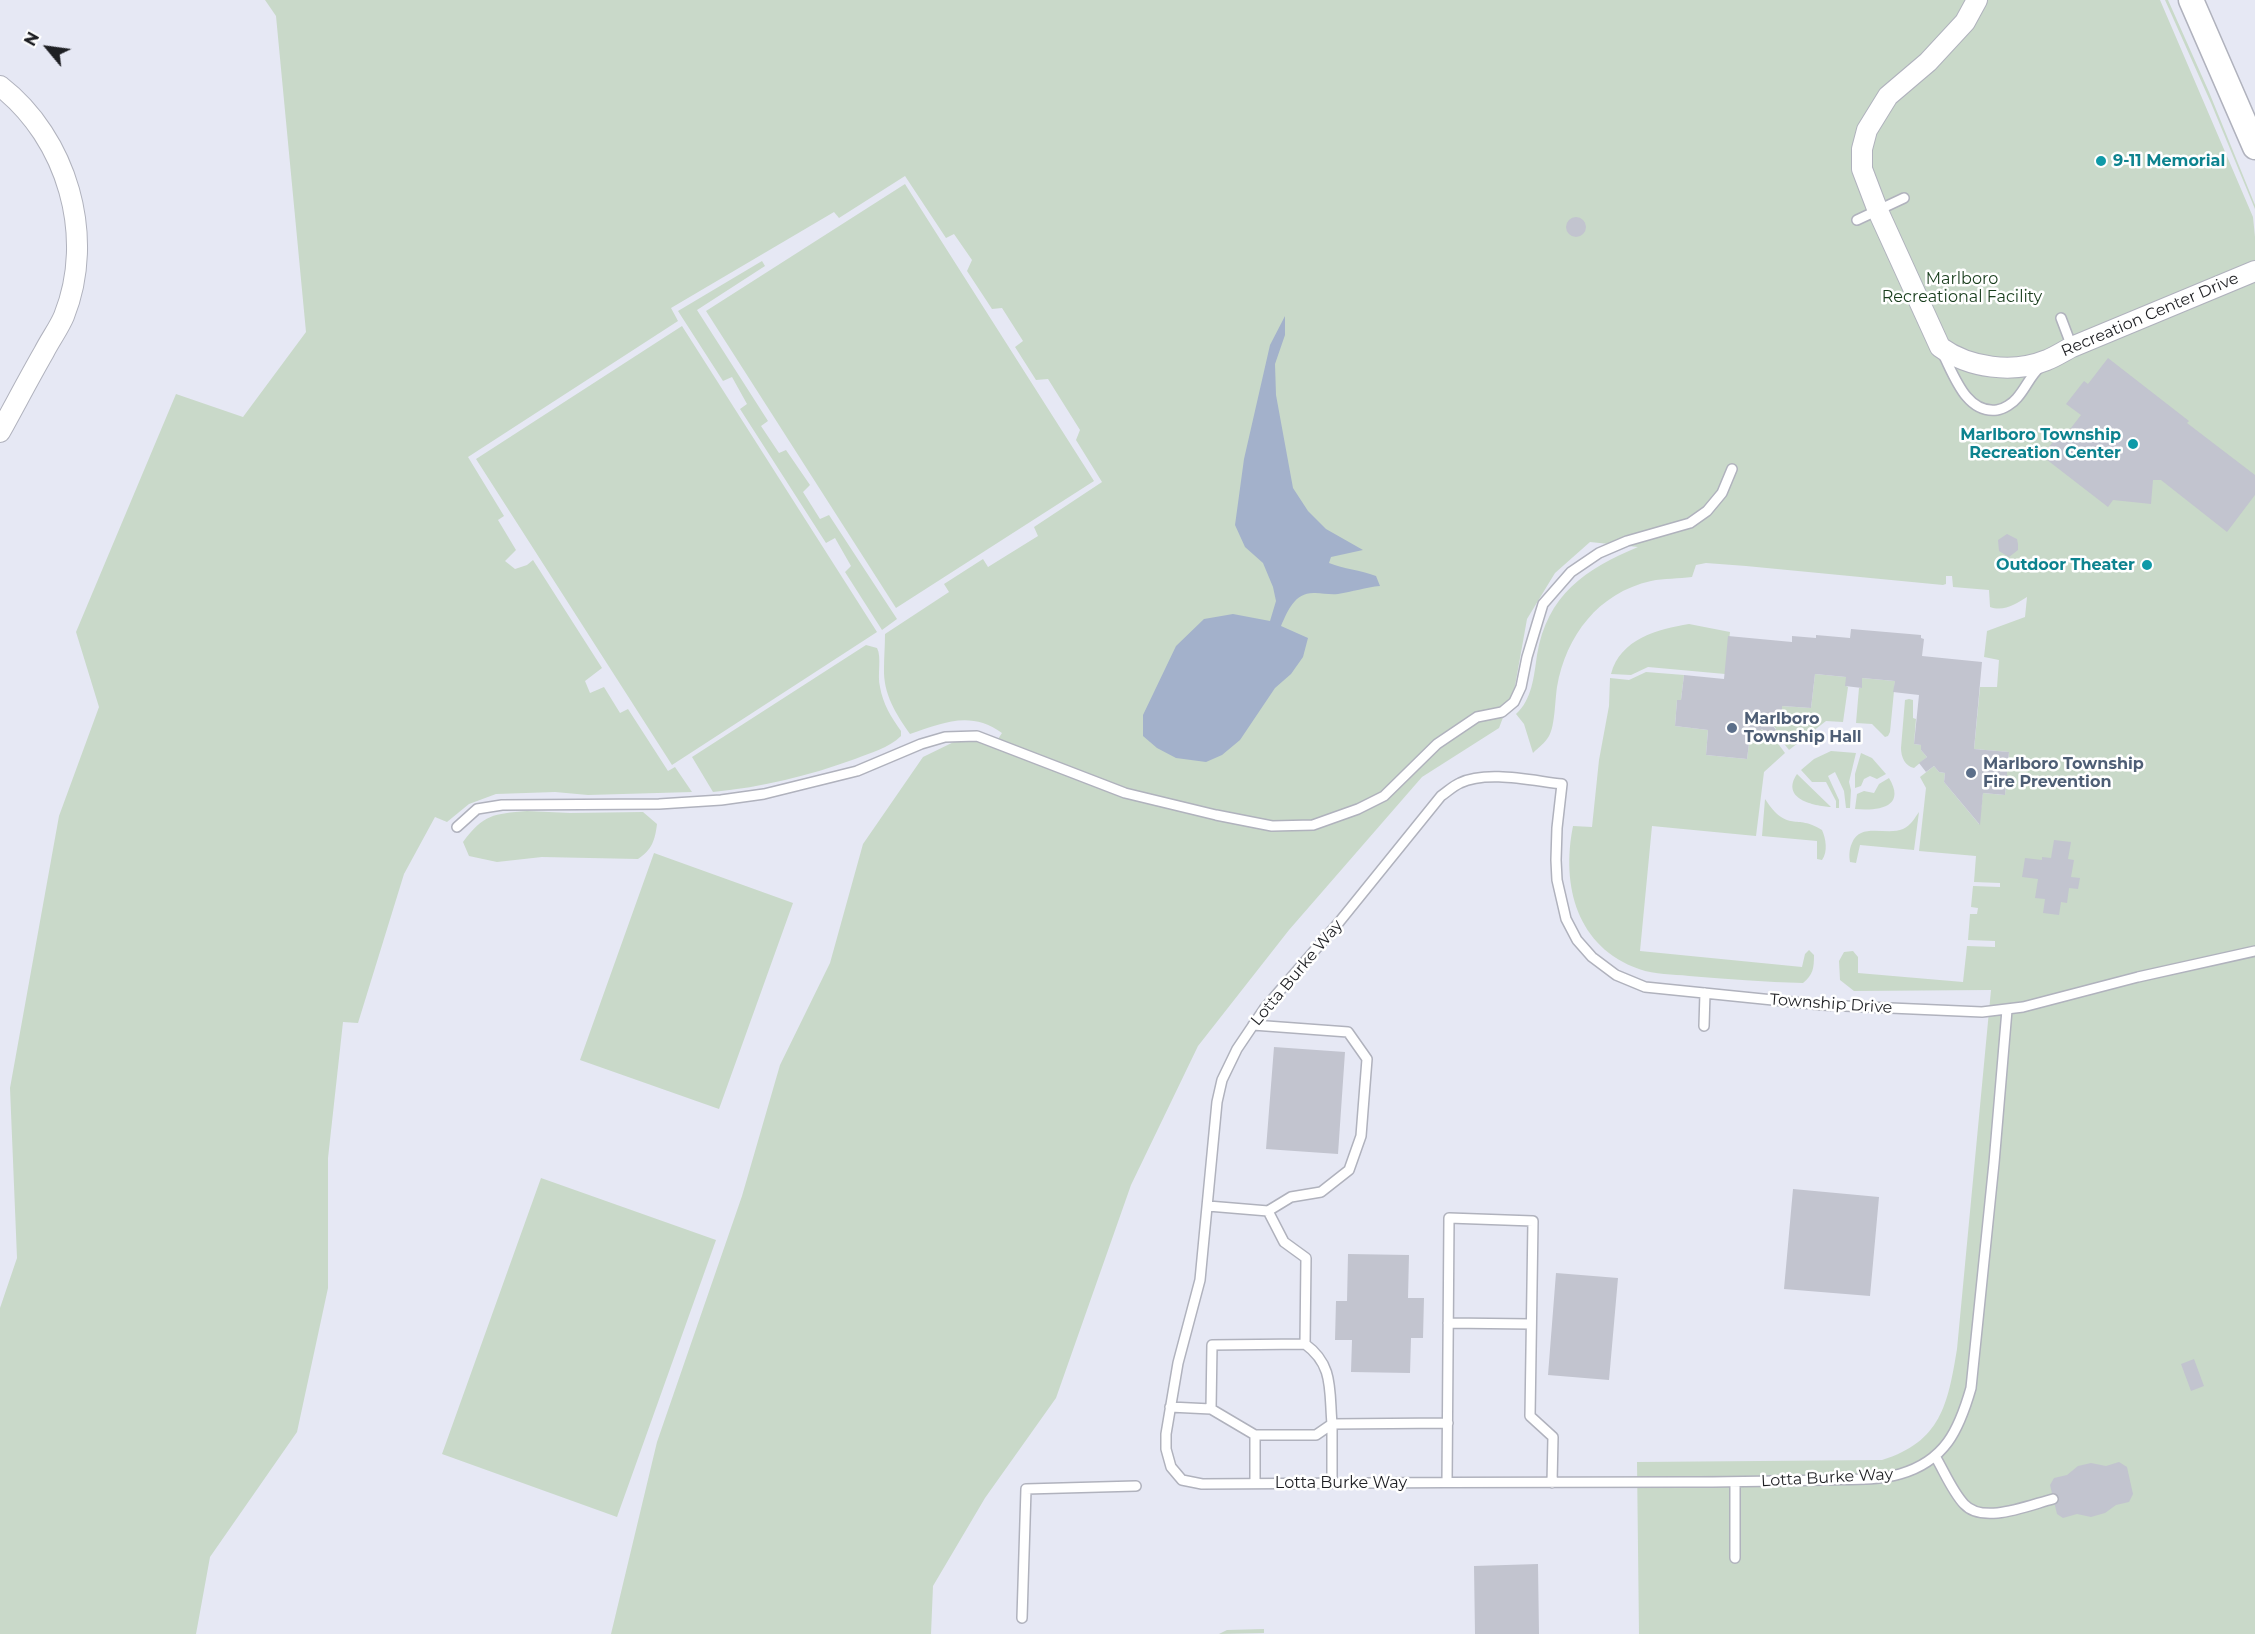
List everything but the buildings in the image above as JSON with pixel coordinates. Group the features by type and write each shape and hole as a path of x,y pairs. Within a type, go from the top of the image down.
{"street":[{"name":"Recreation Center Drive","path":"1977,0 1965,22 1928,62 1888,96 1867,130 1862,149 1862,169 1878,211 1940,347 1952,356 1986,366 2008,368 2046,361 2072,347 2255,271"},
{"path":"2191,0 2255,147"},
{"path":"0,86 26,110 54,150 71,200 77,242 74,280 64,316 0,432"}],"lane":[{"path":"1857,220 1904,198"},
{"path":"2061,318 2072,347"},
{"name":"Recreation Center Drive","path":"1940,347 1963,393 1975,405 1991,411 2002,409 2017,399 2032,375 2046,361"},
{"path":"456,827 477,809 502,805 659,804 722,800 764,794 857,771 921,744 945,737 977,736 1134,795 1272,826 1312,825 1358,809 1384,796 1437,744 1477,717 1502,712 1514,702 1521,687 1527,657 1544,604 1563,580 1599,553 1627,541 1690,523 1707,511 1722,493 1732,469"},
{"name":"Lotta Burke Way","path":"1562,784 1498,777 1474,778 1460,783 1441,796 1340,921 1264,1009 1237,1049 1222,1080 1217,1102 1200,1280 1178,1363 1170,1407 1166,1449 1171,1467 1182,1480 1202,1484 1552,1483 1735,1482 1875,1478 1901,1474 1935,1456 1952,1438 1962,1418 1971,1388 2007,1010"},
{"name":"Township Drive","path":"1562,784 1557,828 1557,880 1566,919 1576,940 1592,957 1608,969 1645,987 1834,1005 1953,1012 2007,1010 2255,951"},
{"path":"1704,1026 1705,993"},
{"path":"1208,1206 1268,1211 1291,1197 1322,1192 1349,1170 1361,1136 1367,1059 1348,1032 1253,1025"},
{"path":"1268,1211 1284,1242 1306,1258 1305,1344"},
{"path":"1447,1482 1449,1218 1533,1221 1530,1416 1553,1437 1552,1483"},
{"path":"1448,1323 1531,1324"},
{"path":"1210,1408 1212,1345 1305,1344 1319,1354 1328,1375 1332,1424 1332,1483"},
{"path":"1170,1407 1210,1408 1255,1436 1316,1435 1332,1424 1448,1423"},
{"path":"1255,1436 1255,1483"},
{"path":"1935,1456 1958,1497 1966,1506 1978,1513 1995,1514 2053,1499"},
{"path":"1735,1482 1735,1558"},
{"path":"1022,1618 1026,1489 1136,1486"}],"green space":[{"name":"Marlboro Recreational Facility","path":"265,0 2160,0 2253,217 2255,237 2255,1634 1639,1634 1637,1462 1882,1460 1917,1443 1929,1431 1945,1404 1957,1349 1991,990 1854,991 1840,980 1839,961 1844,952 1853,951 1858,957 1858,973 1963,982 1967,946 1995,947 1995,941 1968,940 1970,914 1977,914 1978,908 1971,907 1973,886 2000,887 2000,883 1974,882 1976,856 1919,851 1926,788 1920,777 1934,766 1939,772 1945,773 1944,782 1979,824 1983,793 2005,795 2009,752 1974,749 1980,687 1997,687 1999,660 1984,657 1987,631 2025,617 2027,597 2000,609 1990,607 1989,590 1953,587 1952,576 1946,576 1946,584 1943,585 1746,566 1706,563 1696,565 1692,577 1651,581 1615,595 1588,619 1577,634 1561,668 1551,732 1546,741 1533,753 1524,724 1516,714 1529,695 1542,634 1550,616 1559,600 1585,575 1619,555 1638,547 1590,542 1555,573 1527,619 1515,686 1499,728 1422,777 1289,930 1198,1046 1131,1185 1056,1398 985,1498 933,1586 931,1634 611,1634 657,1442 742,1196 780,1065 830,963 863,844 923,757 966,736 998,739 1002,733 990,726 968,720 945,723 910,734 888,695 884,677 885,634 949,592 944,584 983,559 988,567 1038,536 1034,527 1102,482 1076,440 1080,430 1048,379 1036,380 1015,347 1023,341 1002,308 992,309 967,271 972,260 954,234 946,238 905,176 839,218 834,212 671,308 678,321 468,457 504,516 498,520 516,550 505,561 515,569 533,560 602,668 585,681 590,693 604,687 620,713 628,709 668,771 675,767 692,792 588,795 555,792 496,794 469,804 447,822 435,817 404,874 358,1023 343,1022 328,1158 328,1288 297,1432 210,1557 196,1634 0,1634 0,1308 17,1258 10,1088 59,816 99,707 76,632 176,394 243,417 306,332 276,16"},
{"path":"2165,0 2168,0 2209,92 2255,209 2211,103"},
{"path":"905,184 1094,481 896,608 706,311"},
{"path":"762,261 765,266 697,310 768,421 761,426 779,453 786,450 810,485 803,492 820,519 829,515 897,619 882,630 845,572 851,566 835,538 826,543 740,409 747,404 732,377 723,381 678,311"},
{"path":"682,326 877,632 672,765 476,459"},
{"path":"1689,624 1730,632 1725,674 1648,667 1631,675 1611,674 1616,662 1631,644 1653,633"},
{"path":"866,645 877,648 881,693 901,731 901,736 879,750 820,771 768,784 713,792 692,757"},
{"path":"1646,672 1684,675 1681,700 1677,700 1675,726 1708,730 1706,755 1747,759 1750,735 1755,735 1762,729 1768,736 1771,734 1785,753 1764,772 1756,836 1652,826 1640,951 1802,967 1805,954 1809,950 1814,955 1813,967 1811,974 1803,983 1645,971 1618,959 1601,946 1588,930 1578,912 1572,892 1570,871 1573,826 1592,827 1599,760 1609,706 1610,678 1629,680"},
{"path":"1815,674 1846,677 1848,687 1843,722 1826,721 1789,750 1770,722 1777,716 1778,711 1782,711 1782,706 1811,708"},
{"path":"1862,678 1895,681 1888,736 1885,737 1872,724 1856,723"},
{"path":"1905,700 1913,700 1913,718 1916,719 1914,744 1921,745 1921,750 1927,757 1914,768 1906,763 1901,751"},
{"path":"1831,751 1856,753 1849,782 1850,808 1846,808 1844,791 1835,772 1828,776 1839,800 1839,808 1836,808 1836,801 1826,782 1812,782 1801,770 1814,759"},
{"path":"1861,753 1872,758 1886,774 1877,779 1870,776 1864,779 1861,786 1855,788 1855,774"},
{"path":"1797,774 1831,807 1801,800 1793,790"},
{"path":"1889,778 1894,788 1892,802 1880,808 1855,809 1857,794 1864,791 1874,793 1879,784"},
{"path":"1765,799 1773,810 1786,820 1813,825 1822,830 1826,845 1822,860 1817,859 1817,841 1762,836"},
{"path":"527,811 643,812 657,824 652,844 647,852 638,859 542,857 497,862 469,856 463,842 477,826 490,817"},
{"path":"1919,812 1914,850 1860,845 1856,863 1850,862 1850,848 1861,833 1903,829"},
{"path":"654,853 793,903 719,1109 580,1060"},
{"path":"541,1178 716,1240 617,1517 442,1454"},
{"path":"1264,1629 1264,1633 1219,1634 1227,1630"}],"water":[{"path":"1285,316 1285,335 1275,364 1276,395 1293,488 1308,511 1326,529 1363,550 1331,557 1329,563 1376,576 1380,586 1338,594 1308,593 1297,599 1281,626 1308,638 1303,657 1291,674 1275,688 1240,740 1222,755 1206,762 1176,758 1157,748 1143,736 1143,715 1176,646 1204,619 1233,614 1270,621 1276,601 1263,563 1245,547 1235,525 1244,459 1270,345"}],"place":[{"name":"9-11 Memorial","path":"2101,161"},
{"name":"Marlboro Township Recreation Center","path":"2133,444"},
{"name":"Outdoor Theater","path":"2147,565"},
{"name":"Marlboro Township Hall","path":"1732,728"},
{"name":"Marlboro Township Fire Prevention","path":"1971,773"}]}
